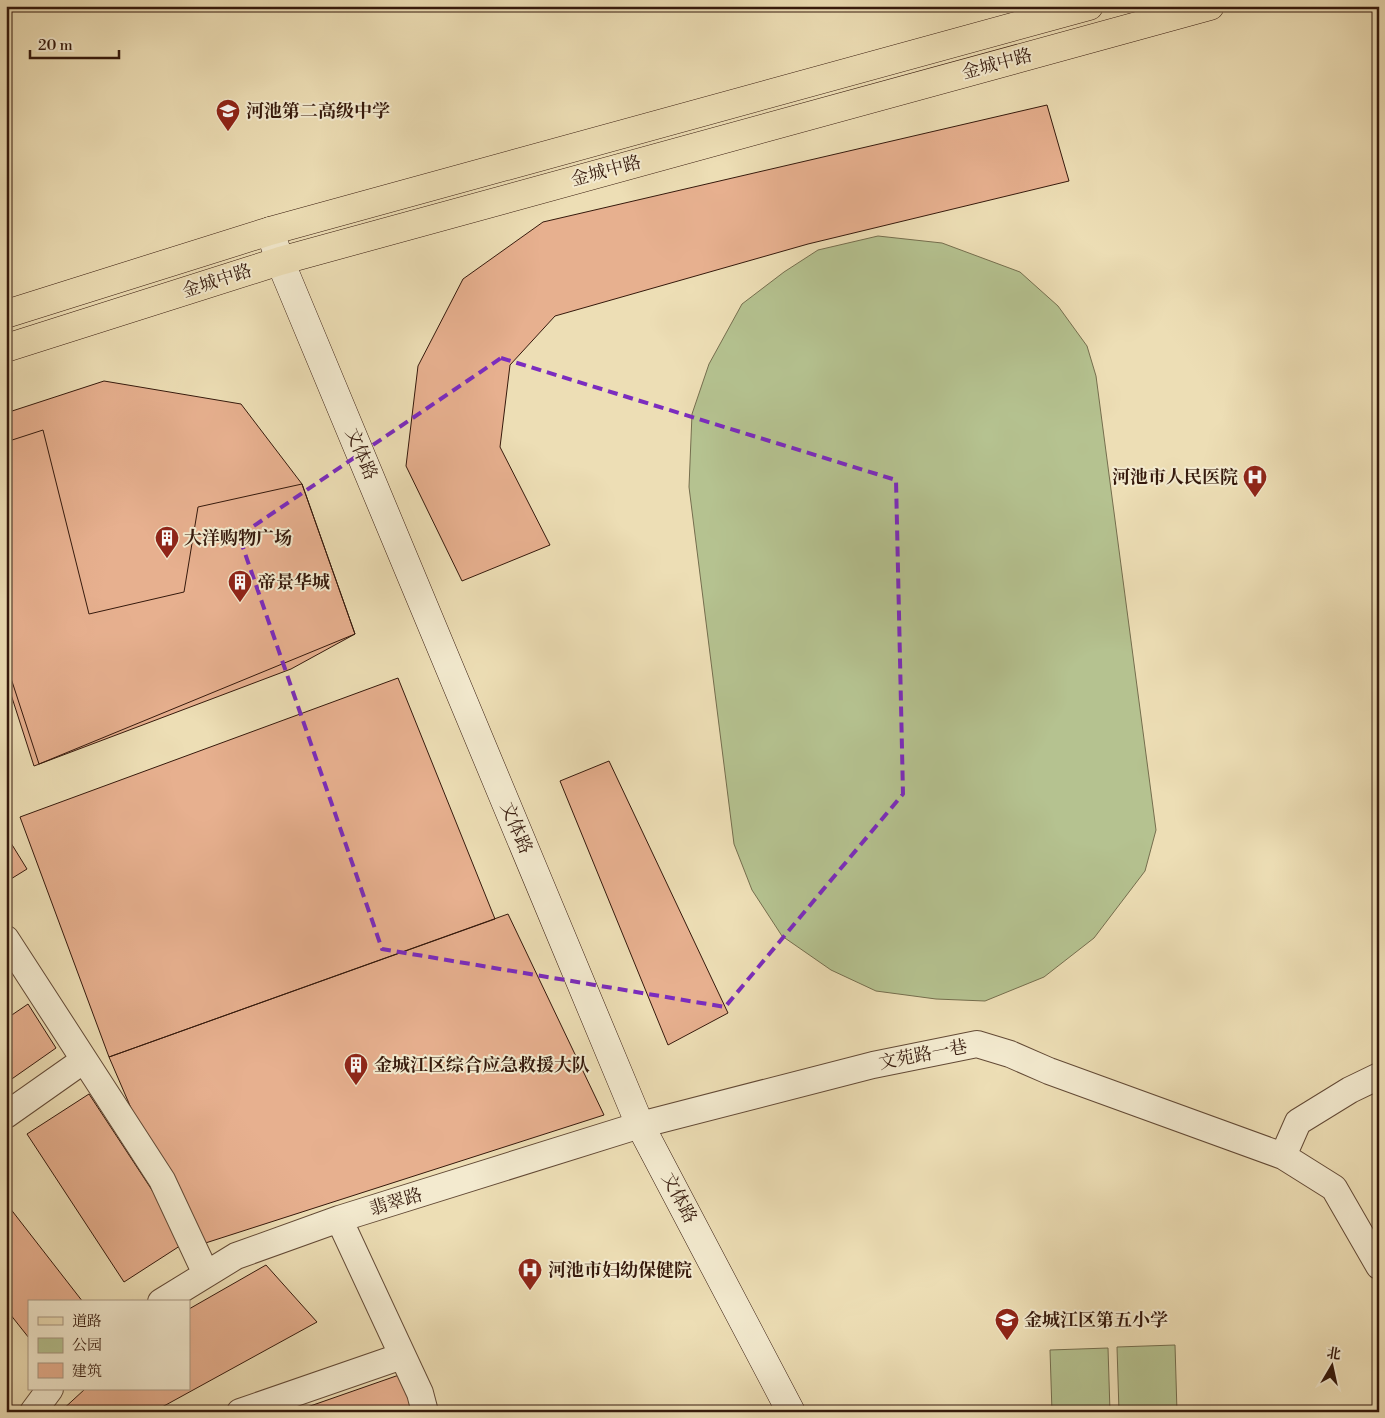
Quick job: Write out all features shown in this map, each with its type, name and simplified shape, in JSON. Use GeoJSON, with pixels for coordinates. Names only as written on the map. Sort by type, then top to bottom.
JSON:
{"type":"FeatureCollection","features":[{"type":"Feature","properties":{"kind":"main road","name":"金城中路"},"geometry":{"type":"LineString","coordinates":[[6,314],[270,231],[1089,6]]}},
{"type":"Feature","properties":{"kind":"main road","name":"金城中路"},"geometry":{"type":"LineString","coordinates":[[6,348],[280,261],[1210,6]]}},
{"type":"Feature","properties":{"kind":"main road","name":"文体路"},"geometry":{"type":"LineString","coordinates":[[270,231],[280,261],[640,1125],[791,1412]]}},
{"type":"Feature","properties":{"kind":"street"},"geometry":{"type":"LineString","coordinates":[[6,939],[162,1180],[206,1274]]}},
{"type":"Feature","properties":{"kind":"street","name":"文苑路一巷"},"geometry":{"type":"LineString","coordinates":[[640,1125],[874,1065],[977,1044],[1010,1054],[1049,1071],[1284,1156],[1334,1188],[1379,1266]]}},
{"type":"Feature","properties":{"kind":"street"},"geometry":{"type":"LineString","coordinates":[[6,1115],[84,1060]]}},
{"type":"Feature","properties":{"kind":"street"},"geometry":{"type":"LineString","coordinates":[[1284,1156],[1298,1122],[1350,1090],[1379,1076]]}},
{"type":"Feature","properties":{"kind":"street","name":"翡翠路"},"geometry":{"type":"LineString","coordinates":[[164,1300],[236,1256],[338,1220],[640,1125]]}},
{"type":"Feature","properties":{"kind":"street"},"geometry":{"type":"LineString","coordinates":[[338,1220],[420,1393],[425,1412]]}},
{"type":"Feature","properties":{"kind":"street"},"geometry":{"type":"LineString","coordinates":[[240,1412],[402,1356]]}},
{"type":"Feature","properties":{"kind":"street"},"geometry":{"type":"LineString","coordinates":[[32,1412],[49,1390]]}},
{"type":"Feature","properties":{"kind":"highlighted area"},"geometry":{"type":"Polygon","coordinates":[[[501,358],[896,480],[903,794],[725,1007],[382,949],[239,536],[501,358]]]}},
{"type":"Feature","properties":{"kind":"green space"},"geometry":{"type":"Polygon","coordinates":[[[878,236],[942,243],[1020,272],[1058,306],[1087,346],[1096,376],[1156,830],[1145,871],[1094,938],[1044,977],[985,1001],[936,999],[876,991],[831,970],[782,936],[752,890],[734,844],[689,487],[692,414],[709,364],[742,304],[784,272],[818,250],[878,236]]]}},
{"type":"Feature","properties":{"kind":"green space"},"geometry":{"type":"Polygon","coordinates":[[[1175,1345],[1177,1412],[1119,1412],[1117,1347],[1175,1345]]]}},
{"type":"Feature","properties":{"kind":"green space"},"geometry":{"type":"Polygon","coordinates":[[[1108,1348],[1110,1412],[1052,1412],[1050,1350],[1108,1348]]]}},
{"type":"Feature","properties":{"kind":"building"},"geometry":{"type":"Polygon","coordinates":[[[1047,105],[1069,181],[808,244],[555,316],[510,365],[500,447],[550,545],[462,581],[406,466],[418,366],[463,279],[543,222],[1047,105]]]}},
{"type":"Feature","properties":{"kind":"building","name":"大洋购物广场"},"geometry":{"type":"Polygon","coordinates":[[[104,381],[241,404],[302,484],[355,634],[291,669],[34,766],[6,679],[6,413],[104,381]]]}},
{"type":"Feature","properties":{"kind":"building","name":"帝景华城"},"geometry":{"type":"Polygon","coordinates":[[[43,430],[89,614],[184,592],[198,507],[302,484],[355,634],[39,764],[6,663],[6,442],[43,430]]]}},
{"type":"Feature","properties":{"kind":"building"},"geometry":{"type":"Polygon","coordinates":[[[398,678],[495,919],[109,1057],[20,817],[398,678]]]}},
{"type":"Feature","properties":{"kind":"building"},"geometry":{"type":"Polygon","coordinates":[[[609,761],[728,1013],[668,1045],[560,781],[609,761]]]}},
{"type":"Feature","properties":{"kind":"building"},"geometry":{"type":"Polygon","coordinates":[[[6,835],[27,869],[6,882],[6,835]]]}},
{"type":"Feature","properties":{"kind":"building","name":"金城江区综合应急救援大队"},"geometry":{"type":"Polygon","coordinates":[[[508,914],[604,1115],[193,1247],[109,1057],[508,914]]]}},
{"type":"Feature","properties":{"kind":"building"},"geometry":{"type":"Polygon","coordinates":[[[28,1004],[56,1048],[6,1083],[6,1019],[28,1004]]]}},
{"type":"Feature","properties":{"kind":"building"},"geometry":{"type":"Polygon","coordinates":[[[89,1094],[186,1242],[124,1282],[27,1134],[89,1094]]]}},
{"type":"Feature","properties":{"kind":"building"},"geometry":{"type":"Polygon","coordinates":[[[6,1203],[81,1300],[28,1300],[28,1337],[6,1309],[6,1203]]]}},
{"type":"Feature","properties":{"kind":"building"},"geometry":{"type":"Polygon","coordinates":[[[266,1265],[317,1322],[153,1412],[60,1412],[84,1390],[190,1390],[190,1308],[266,1265]]]}},
{"type":"Feature","properties":{"kind":"building"},"geometry":{"type":"Polygon","coordinates":[[[399,1375],[416,1412],[293,1412],[399,1375]]]}},
{"type":"Feature","properties":{"kind":"place","name":"河池第二高级中学"},"geometry":{"type":"Point","coordinates":[228,132]}},
{"type":"Feature","properties":{"kind":"place","name":"河池市人民医院"},"geometry":{"type":"Point","coordinates":[1255,498]}},
{"type":"Feature","properties":{"kind":"place","name":"大洋购物广场"},"geometry":{"type":"Point","coordinates":[167,559]}},
{"type":"Feature","properties":{"kind":"place","name":"帝景华城"},"geometry":{"type":"Point","coordinates":[240,603]}},
{"type":"Feature","properties":{"kind":"place","name":"金城江区综合应急救援大队"},"geometry":{"type":"Point","coordinates":[356,1086]}},
{"type":"Feature","properties":{"kind":"place","name":"河池市妇幼保健院"},"geometry":{"type":"Point","coordinates":[530,1291]}},
{"type":"Feature","properties":{"kind":"place","name":"金城江区第五小学"},"geometry":{"type":"Point","coordinates":[1007,1341]}}]}
